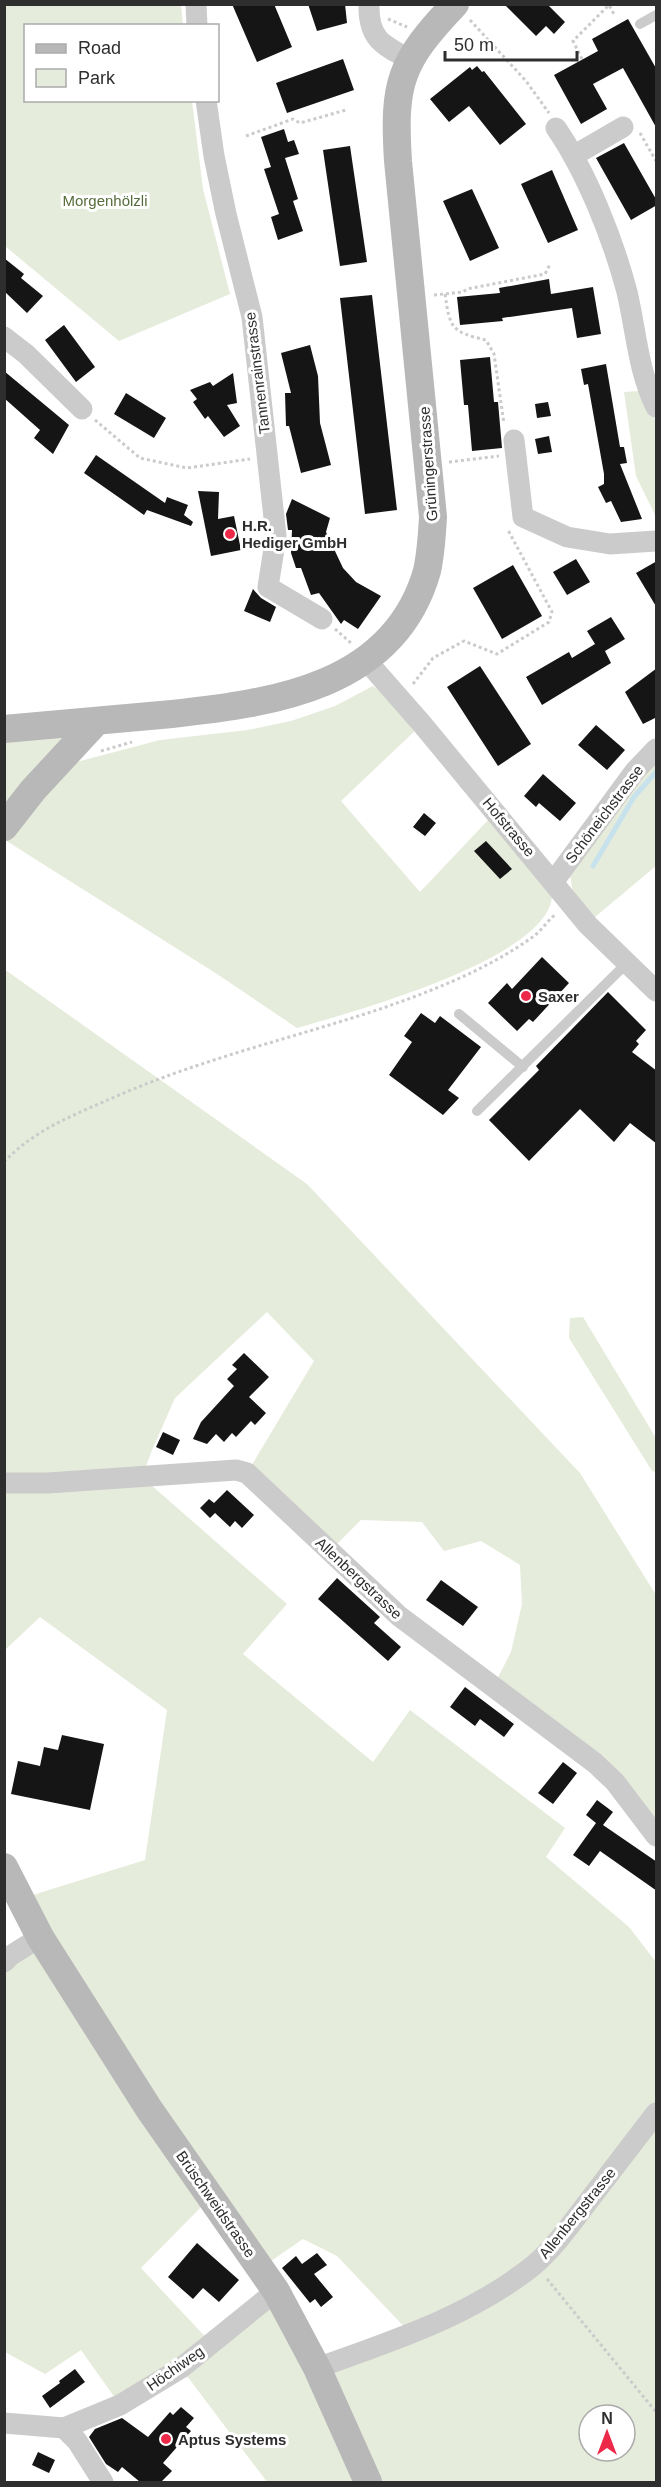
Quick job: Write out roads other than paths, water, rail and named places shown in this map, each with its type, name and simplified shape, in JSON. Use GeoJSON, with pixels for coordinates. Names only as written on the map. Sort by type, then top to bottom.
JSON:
{"type":"FeatureCollection","features":[{"type":"Feature","properties":{"kind":"main road","name":"Grüningerstrasse"},"geometry":{"type":"LineString","coordinates":[[4,729],[96,722],[234,707],[268,701],[317,686],[365,659],[381,646],[410,612],[427,570],[434,517],[395,121],[400,84],[409,59],[424,38],[459,9]]}},
{"type":"Feature","properties":{"kind":"main road"},"geometry":{"type":"LineString","coordinates":[[4,827],[33,790],[96,722]]}},
{"type":"Feature","properties":{"kind":"main road","name":"Brüschweidstrasse"},"geometry":{"type":"LineString","coordinates":[[4,1867],[40,1937],[149,2109],[276,2291],[317,2368],[368,2482]]}},
{"type":"Feature","properties":{"kind":"street"},"geometry":{"type":"LineString","coordinates":[[196,4],[197,24]]}},
{"type":"Feature","properties":{"kind":"street"},"geometry":{"type":"LineString","coordinates":[[374,9],[369,18],[375,36],[388,48],[409,59]]}},
{"type":"Feature","properties":{"kind":"street","name":"Tannenrainstrasse"},"geometry":{"type":"LineString","coordinates":[[206,102],[224,203],[252,317],[276,536],[268,587],[322,619]]}},
{"type":"Feature","properties":{"kind":"street"},"geometry":{"type":"LineString","coordinates":[[573,156],[623,127]]}},
{"type":"Feature","properties":{"kind":"street"},"geometry":{"type":"LineString","coordinates":[[555,128],[573,156],[611,240],[626,290],[646,384],[657,407]]}},
{"type":"Feature","properties":{"kind":"street"},"geometry":{"type":"LineString","coordinates":[[4,337],[26,354],[82,409]]}},
{"type":"Feature","properties":{"kind":"street"},"geometry":{"type":"LineString","coordinates":[[515,447],[523,518],[567,537],[610,544],[657,542]]}},
{"type":"Feature","properties":{"kind":"street","name":"Hofstrasse"},"geometry":{"type":"LineString","coordinates":[[365,659],[554,881],[569,903],[626,964],[657,991]]}},
{"type":"Feature","properties":{"kind":"street","name":"Schöneichstrasse"},"geometry":{"type":"LineString","coordinates":[[554,881],[635,771],[657,749]]}},
{"type":"Feature","properties":{"kind":"street","name":"Allenbergstrasse"},"geometry":{"type":"LineString","coordinates":[[4,1483],[60,1483],[236,1470],[247,1473],[399,1616],[595,1763],[615,1782],[657,1836]]}},
{"type":"Feature","properties":{"kind":"street"},"geometry":{"type":"LineString","coordinates":[[4,1962],[40,1937]]}},
{"type":"Feature","properties":{"kind":"street","name":"Allenbergstrasse"},"geometry":{"type":"LineString","coordinates":[[317,2368],[391,2342],[449,2317],[491,2295],[535,2264],[570,2226],[657,2113]]}},
{"type":"Feature","properties":{"kind":"street","name":"Höchiweg"},"geometry":{"type":"LineString","coordinates":[[64,2428],[120,2405],[181,2368],[276,2291]]}},
{"type":"Feature","properties":{"kind":"street"},"geometry":{"type":"LineString","coordinates":[[4,2422],[64,2428],[77,2441],[103,2482]]}},
{"type":"Feature","properties":{"kind":"lane"},"geometry":{"type":"LineString","coordinates":[[640,24],[657,15]]}},
{"type":"Feature","properties":{"kind":"lane"},"geometry":{"type":"LineString","coordinates":[[477,1111],[626,964]]}},
{"type":"Feature","properties":{"kind":"lane"},"geometry":{"type":"LineString","coordinates":[[459,1014],[523,1067]]}},
{"type":"Feature","properties":{"kind":"waterway"},"geometry":{"type":"LineString","coordinates":[[593,866],[634,797],[656,772]]}},
{"type":"Feature","properties":{"kind":"place","name":"H.R. Hediger GmbH"},"geometry":{"type":"Point","coordinates":[230,534]}},
{"type":"Feature","properties":{"kind":"place","name":"Saxer"},"geometry":{"type":"Point","coordinates":[526,996]}},
{"type":"Feature","properties":{"kind":"place","name":"Aptus Systems"},"geometry":{"type":"Point","coordinates":[166,2439]}},
{"type":"Feature","properties":{"kind":"park label","name":"Morgenhölzli"},"geometry":{"type":"Point","coordinates":[105,200]}}]}
